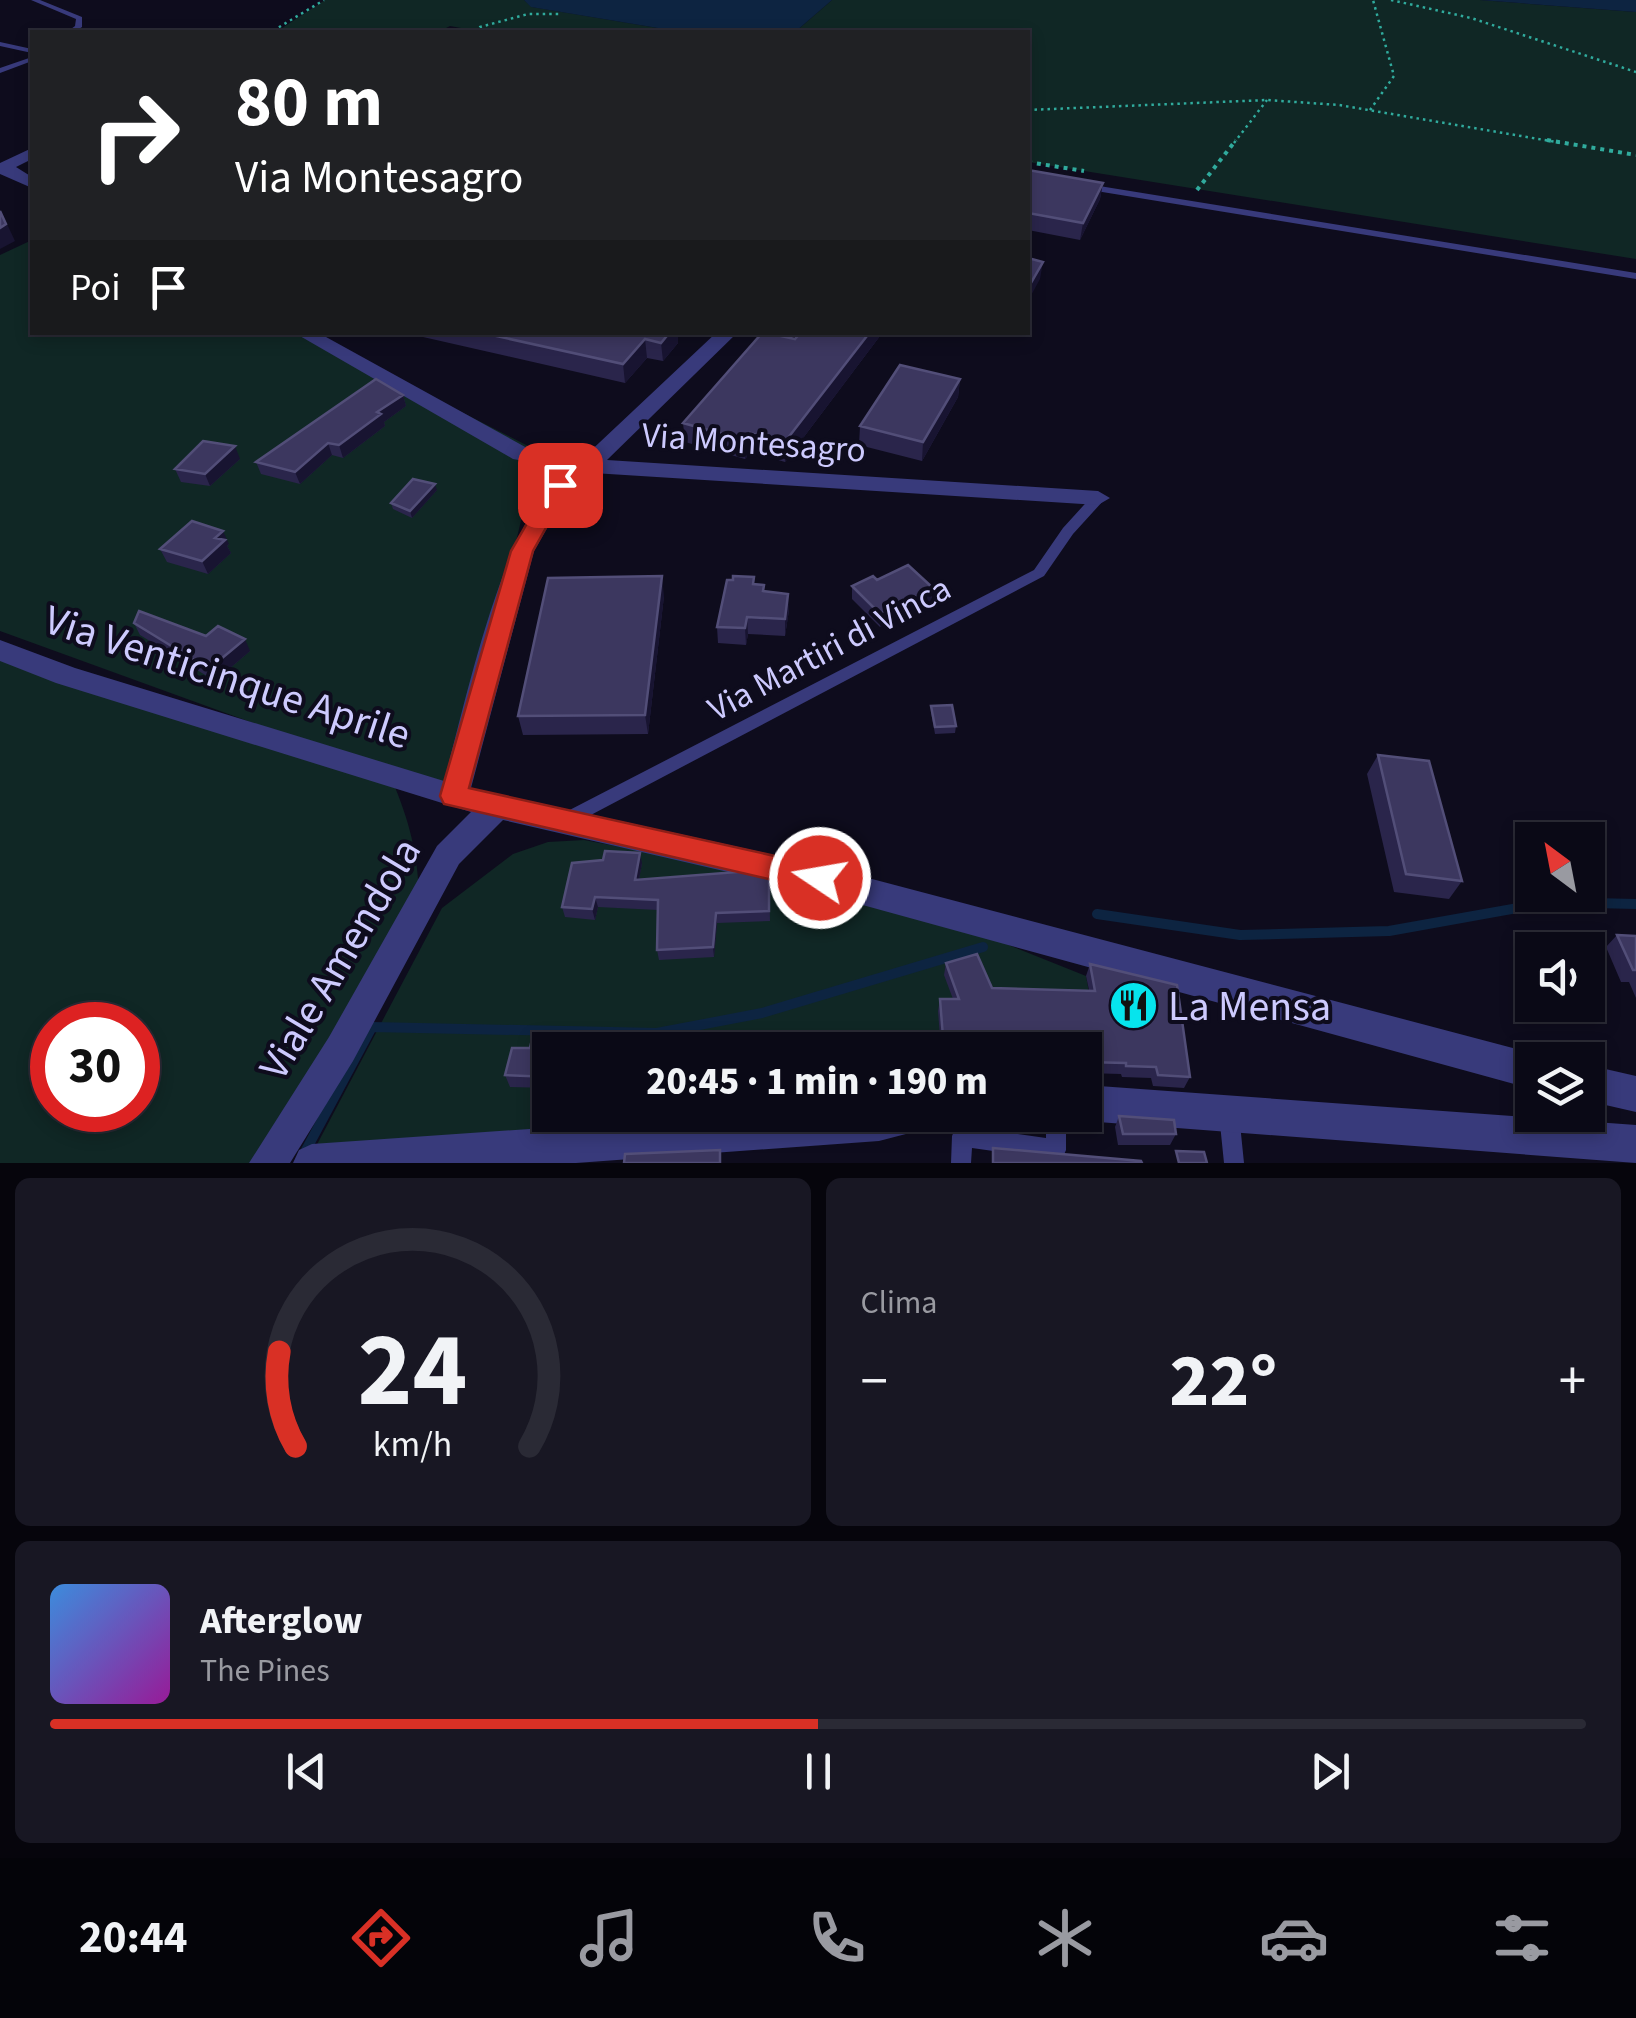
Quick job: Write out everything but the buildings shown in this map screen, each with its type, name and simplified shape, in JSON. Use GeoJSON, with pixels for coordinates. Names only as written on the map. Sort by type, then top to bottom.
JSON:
{"type":"FeatureCollection","features":[{"type":"Feature","properties":{"kind":"street"},"geometry":{"type":"LineString","coordinates":[[2,168],[30,155]]}},
{"type":"Feature","properties":{"kind":"street"},"geometry":{"type":"LineString","coordinates":[[2,168],[30,182]]}},
{"type":"Feature","properties":{"kind":"street","name":"Via Montesagro"},"geometry":{"type":"LineString","coordinates":[[307,335],[520,454],[588,466],[1098,498]]}},
{"type":"Feature","properties":{"kind":"street"},"geometry":{"type":"LineString","coordinates":[[454,796],[522,551],[560,485],[588,466],[726,335]]}},
{"type":"Feature","properties":{"kind":"street","name":"Via Venticinque Aprile"},"geometry":{"type":"LineString","coordinates":[[0,650],[66,676],[454,796],[820,878],[1515,1065]]}},
{"type":"Feature","properties":{"kind":"street","name":"Viale Amendola"},"geometry":{"type":"LineString","coordinates":[[268,1163],[341,1049],[448,855],[497,806]]}},
{"type":"Feature","properties":{"kind":"street"},"geometry":{"type":"LineString","coordinates":[[1605,1087],[1636,1094]]}},
{"type":"Feature","properties":{"kind":"street"},"geometry":{"type":"LineString","coordinates":[[1102,1104],[1636,1144]]}},
{"type":"Feature","properties":{"kind":"street"},"geometry":{"type":"LineString","coordinates":[[312,1163],[752,1132]]}},
{"type":"Feature","properties":{"kind":"lane"},"geometry":{"type":"LineString","coordinates":[[34,0],[80,18],[73,30]]}},
{"type":"Feature","properties":{"kind":"lane"},"geometry":{"type":"LineString","coordinates":[[0,44],[30,51]]}},
{"type":"Feature","properties":{"kind":"lane"},"geometry":{"type":"LineString","coordinates":[[0,72],[30,60]]}},
{"type":"Feature","properties":{"kind":"lane"},"geometry":{"type":"LineString","coordinates":[[1067,184],[1636,276]]}},
{"type":"Feature","properties":{"kind":"lane","name":"Via Martiri di Vinca"},"geometry":{"type":"LineString","coordinates":[[563,822],[1038,573],[1098,498]]}},
{"type":"Feature","properties":{"kind":"lane"},"geometry":{"type":"LineString","coordinates":[[1228,1112],[1234,1163]]}},
{"type":"Feature","properties":{"kind":"lane"},"geometry":{"type":"LineString","coordinates":[[961,1163],[962,1136],[1056,1150],[1056,1132]]}},
{"type":"Feature","properties":{"kind":"path"},"geometry":{"type":"LineString","coordinates":[[276,30],[324,0]]}},
{"type":"Feature","properties":{"kind":"path"},"geometry":{"type":"LineString","coordinates":[[1370,110],[1394,76],[1383,34],[1372,13],[1372,0]]}},
{"type":"Feature","properties":{"kind":"path"},"geometry":{"type":"LineString","coordinates":[[1390,0],[1471,18],[1636,72]]}},
{"type":"Feature","properties":{"kind":"path"},"geometry":{"type":"LineString","coordinates":[[477,30],[528,14],[560,14]]}},
{"type":"Feature","properties":{"kind":"path"},"geometry":{"type":"LineString","coordinates":[[1197,190],[1267,100]]}},
{"type":"Feature","properties":{"kind":"path"},"geometry":{"type":"LineString","coordinates":[[1030,110],[1267,100],[1370,110],[1636,155]]}},
{"type":"Feature","properties":{"kind":"green space"},"geometry":{"type":"Polygon","coordinates":[[[325,0],[524,0],[532,7],[670,30],[458,30],[461,28],[450,26],[442,30],[279,30],[325,0]]]}},
{"type":"Feature","properties":{"kind":"green space"},"geometry":{"type":"Polygon","coordinates":[[[832,0],[1480,0],[1636,12],[1636,259],[1030,162],[1030,30],[797,30],[832,0]]]}},
{"type":"Feature","properties":{"kind":"green space"},"geometry":{"type":"Polygon","coordinates":[[[30,241],[30,335],[310,335],[538,451],[454,796],[0,631],[0,255],[30,241]]]}},
{"type":"Feature","properties":{"kind":"green space"},"geometry":{"type":"Polygon","coordinates":[[[0,654],[392,780],[411,838],[419,898],[263,1163],[0,1163],[0,654]]]}},
{"type":"Feature","properties":{"kind":"green space"},"geometry":{"type":"Polygon","coordinates":[[[584,840],[736,869],[964,927],[1086,976],[1091,1002],[1052,1032],[532,1032],[532,1132],[605,1132],[313,1152],[442,908],[513,854],[548,842],[584,840]]]}},
{"type":"Feature","properties":{"kind":"water"},"geometry":{"type":"Polygon","coordinates":[[[524,0],[832,0],[797,30],[670,30],[531,7],[524,0]]]}},
{"type":"Feature","properties":{"kind":"water"},"geometry":{"type":"Polygon","coordinates":[[[1480,0],[1636,0],[1636,12],[1480,0]]]}},
{"type":"Feature","properties":{"kind":"waterway"},"geometry":{"type":"LineString","coordinates":[[1097,914],[1240,935],[1389,931],[1551,902],[1636,904]]}},
{"type":"Feature","properties":{"kind":"waterway"},"geometry":{"type":"LineString","coordinates":[[299,1163],[372,1027],[657,1033],[762,1013],[983,947]]}},
{"type":"Feature","properties":{"kind":"place","name":"La Mensa"},"geometry":{"type":"Point","coordinates":[1133,1005]}},
{"type":"Feature","properties":{"kind":"route"},"geometry":{"type":"LineString","coordinates":[[560,485],[522,551],[454,796],[820,878]]}}]}
